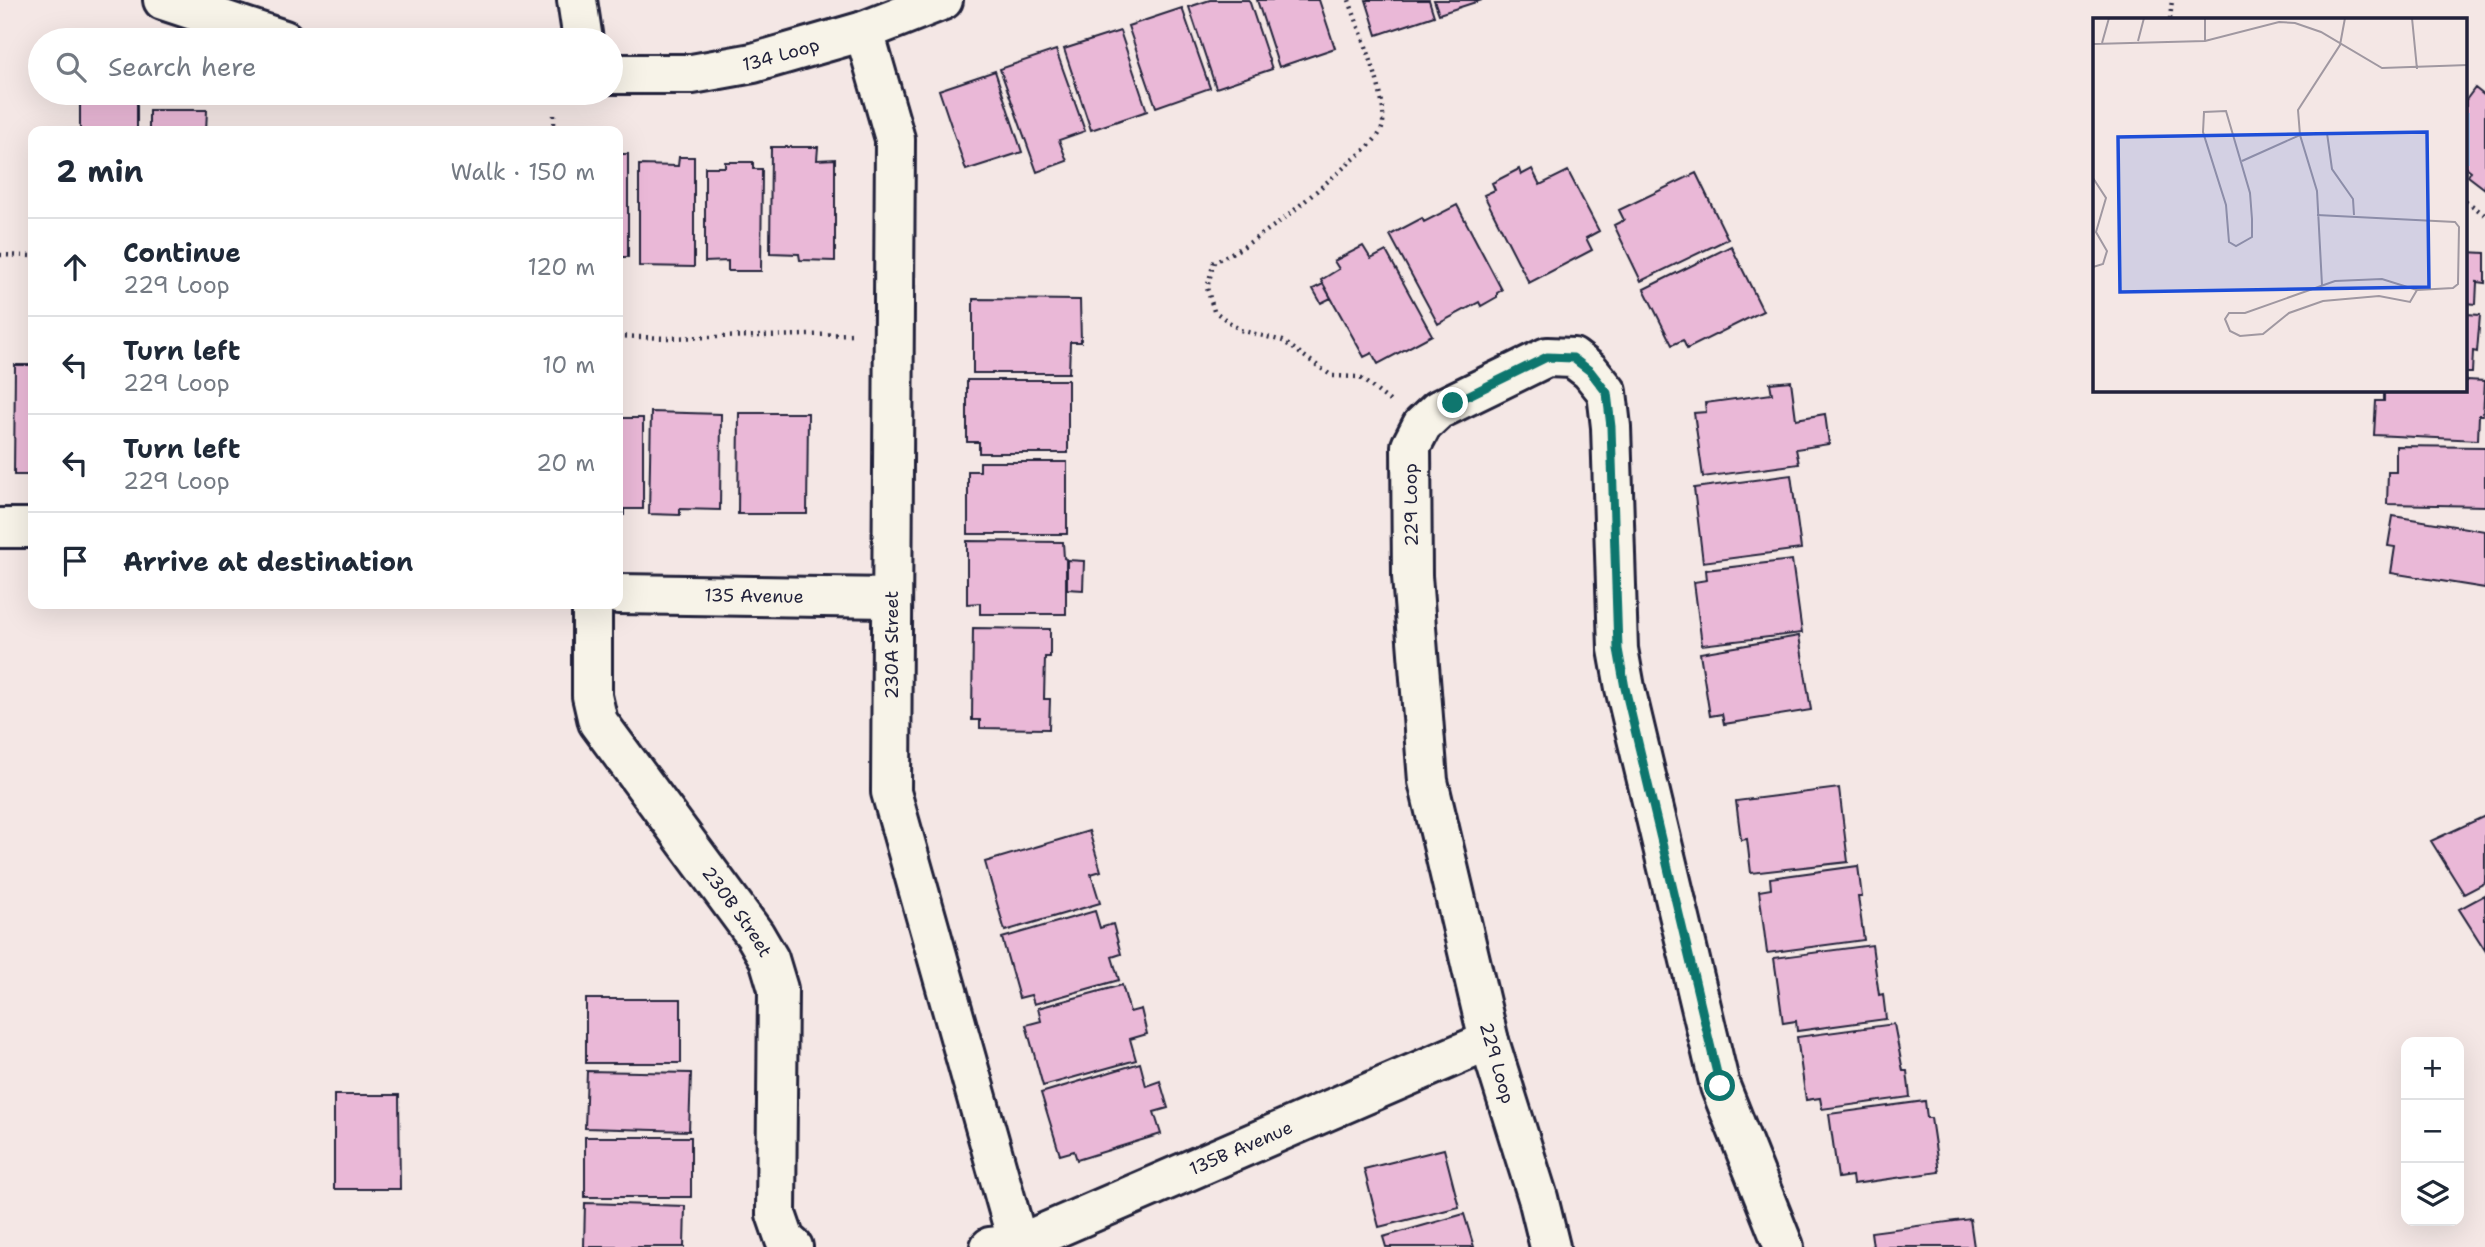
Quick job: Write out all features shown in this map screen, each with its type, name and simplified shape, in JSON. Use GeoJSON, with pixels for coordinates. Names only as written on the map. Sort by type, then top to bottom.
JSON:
{"type":"FeatureCollection","features":[{"type":"Feature","properties":{"kind":"street"},"geometry":{"type":"LineString","coordinates":[[163,0],[248,28]]}},
{"type":"Feature","properties":{"kind":"street"},"geometry":{"type":"LineString","coordinates":[[577,0],[581,28]]}},
{"type":"Feature","properties":{"kind":"street","name":"134 Loop"},"geometry":{"type":"LineString","coordinates":[[623,74],[692,74],[753,63],[864,30],[943,0]]}},
{"type":"Feature","properties":{"kind":"street","name":"230A Street"},"geometry":{"type":"LineString","coordinates":[[864,30],[895,139],[891,792],[1009,1246]]}},
{"type":"Feature","properties":{"kind":"street","name":"229 Loop"},"geometry":{"type":"LineString","coordinates":[[1550,1247],[1538,1198],[1489,1041],[1429,781],[1412,576],[1411,446],[1422,425],[1438,410],[1547,357],[1573,358],[1590,371],[1607,393],[1611,427],[1618,649],[1625,688],[1720,1086],[1784,1247]]}},
{"type":"Feature","properties":{"kind":"street"},"geometry":{"type":"LineString","coordinates":[[0,528],[28,528]]}},
{"type":"Feature","properties":{"kind":"street","name":"135 Avenue"},"geometry":{"type":"LineString","coordinates":[[623,594],[892,598]]}},
{"type":"Feature","properties":{"kind":"street","name":"230B Street"},"geometry":{"type":"LineString","coordinates":[[592,609],[592,696],[598,722],[755,935],[769,959],[778,989],[776,1214],[785,1240],[793,1247]]}},
{"type":"Feature","properties":{"kind":"street","name":"135B Avenue"},"geometry":{"type":"LineString","coordinates":[[1009,1246],[1489,1041]]}},
{"type":"Feature","properties":{"kind":"path"},"geometry":{"type":"LineString","coordinates":[[1349,0],[1382,98],[1384,116],[1381,132],[1369,146],[1284,219],[1243,247],[1214,262],[1207,288],[1214,311],[1240,330],[1283,341],[1332,376],[1359,377],[1400,409]]}},
{"type":"Feature","properties":{"kind":"path"},"geometry":{"type":"LineString","coordinates":[[2171,18],[2172,0]]}},
{"type":"Feature","properties":{"kind":"path"},"geometry":{"type":"LineString","coordinates":[[554,114],[554,126]]}},
{"type":"Feature","properties":{"kind":"path"},"geometry":{"type":"LineString","coordinates":[[2468,202],[2485,215]]}},
{"type":"Feature","properties":{"kind":"path"},"geometry":{"type":"LineString","coordinates":[[0,255],[28,256]]}},
{"type":"Feature","properties":{"kind":"path"},"geometry":{"type":"LineString","coordinates":[[623,336],[665,338],[894,334]]}},
{"type":"Feature","properties":{"kind":"building"},"geometry":{"type":"Polygon","coordinates":[[[1210,0],[1249,0],[1272,69],[1216,88],[1189,7],[1210,0]]]}},
{"type":"Feature","properties":{"kind":"building"},"geometry":{"type":"Polygon","coordinates":[[[1257,0],[1319,0],[1335,48],[1279,67],[1257,0]]]}},
{"type":"Feature","properties":{"kind":"building"},"geometry":{"type":"Polygon","coordinates":[[[1366,0],[1429,0],[1434,16],[1377,35],[1366,0]]]}},
{"type":"Feature","properties":{"kind":"building"},"geometry":{"type":"Polygon","coordinates":[[[1434,0],[1482,0],[1439,14],[1434,0]]]}},
{"type":"Feature","properties":{"kind":"building"},"geometry":{"type":"Polygon","coordinates":[[[1182,8],[1210,88],[1156,107],[1128,26],[1182,8]]]}},
{"type":"Feature","properties":{"kind":"building"},"geometry":{"type":"Polygon","coordinates":[[[1120,31],[1147,111],[1091,130],[1064,49],[1120,31]]]}},
{"type":"Feature","properties":{"kind":"building"},"geometry":{"type":"Polygon","coordinates":[[[1056,50],[1085,131],[1059,140],[1067,161],[1037,172],[1000,69],[1056,50]]]}},
{"type":"Feature","properties":{"kind":"building"},"geometry":{"type":"Polygon","coordinates":[[[995,71],[1022,152],[966,170],[939,90],[995,71]]]}},
{"type":"Feature","properties":{"kind":"building"},"geometry":{"type":"Polygon","coordinates":[[[2475,88],[2485,96],[2485,189],[2468,176],[2471,171],[2468,169],[2468,97],[2475,88]]]}},
{"type":"Feature","properties":{"kind":"building"},"geometry":{"type":"Polygon","coordinates":[[[80,105],[137,105],[137,126],[80,126],[80,105]]]}},
{"type":"Feature","properties":{"kind":"building"},"geometry":{"type":"Polygon","coordinates":[[[149,110],[207,110],[206,126],[149,126],[149,110]]]}},
{"type":"Feature","properties":{"kind":"building"},"geometry":{"type":"Polygon","coordinates":[[[771,147],[818,147],[817,160],[835,159],[835,261],[800,260],[799,254],[770,253],[771,147]]]}},
{"type":"Feature","properties":{"kind":"building"},"geometry":{"type":"Polygon","coordinates":[[[623,154],[628,154],[628,257],[623,257],[623,154]]]}},
{"type":"Feature","properties":{"kind":"building"},"geometry":{"type":"Polygon","coordinates":[[[679,157],[694,157],[694,267],[639,266],[639,165],[678,166],[679,157]]]}},
{"type":"Feature","properties":{"kind":"building"},"geometry":{"type":"Polygon","coordinates":[[[725,162],[753,162],[753,169],[762,169],[761,271],[728,271],[728,261],[705,262],[705,167],[725,167],[725,162]]]}},
{"type":"Feature","properties":{"kind":"building"},"geometry":{"type":"Polygon","coordinates":[[[1519,169],[1521,175],[1532,169],[1540,185],[1568,171],[1599,231],[1586,238],[1592,250],[1529,283],[1484,195],[1495,190],[1492,183],[1519,169]]]}},
{"type":"Feature","properties":{"kind":"building"},"geometry":{"type":"Polygon","coordinates":[[[1696,173],[1728,239],[1641,281],[1614,225],[1624,220],[1619,210],[1696,173]]]}},
{"type":"Feature","properties":{"kind":"building"},"geometry":{"type":"Polygon","coordinates":[[[1457,205],[1502,290],[1497,293],[1497,297],[1481,306],[1479,302],[1438,324],[1390,235],[1422,218],[1424,222],[1457,205]]]}},
{"type":"Feature","properties":{"kind":"building"},"geometry":{"type":"Polygon","coordinates":[[[1363,246],[1371,259],[1386,251],[1432,335],[1378,364],[1372,353],[1364,357],[1321,280],[1339,269],[1334,261],[1363,246]]]}},
{"type":"Feature","properties":{"kind":"building"},"geometry":{"type":"Polygon","coordinates":[[[1731,246],[1763,311],[1687,349],[1683,340],[1672,345],[1644,289],[1731,246]]]}},
{"type":"Feature","properties":{"kind":"building"},"geometry":{"type":"Polygon","coordinates":[[[2468,252],[2485,253],[2485,283],[2477,282],[2476,304],[2468,303],[2468,252]]]}},
{"type":"Feature","properties":{"kind":"building"},"geometry":{"type":"Polygon","coordinates":[[[1323,284],[1331,298],[1321,303],[1313,289],[1323,284]]]}},
{"type":"Feature","properties":{"kind":"building"},"geometry":{"type":"Polygon","coordinates":[[[973,299],[1080,300],[1081,342],[1070,342],[1069,373],[973,373],[973,299]]]}},
{"type":"Feature","properties":{"kind":"building"},"geometry":{"type":"Polygon","coordinates":[[[2468,314],[2480,315],[2472,373],[2468,373],[2468,314]]]}},
{"type":"Feature","properties":{"kind":"building"},"geometry":{"type":"Polygon","coordinates":[[[15,365],[28,365],[28,475],[14,475],[15,365]]]}},
{"type":"Feature","properties":{"kind":"building"},"geometry":{"type":"Polygon","coordinates":[[[967,380],[1068,380],[1068,453],[979,453],[979,442],[967,442],[967,380]]]}},
{"type":"Feature","properties":{"kind":"building"},"geometry":{"type":"Polygon","coordinates":[[[2468,380],[2485,381],[2478,440],[2374,435],[2376,401],[2384,401],[2384,392],[2468,392],[2468,380]]]}},
{"type":"Feature","properties":{"kind":"building"},"geometry":{"type":"Polygon","coordinates":[[[1791,381],[1796,419],[1825,414],[1829,444],[1796,449],[1799,464],[1703,477],[1694,413],[1706,412],[1705,403],[1772,394],[1770,383],[1791,381]]]}},
{"type":"Feature","properties":{"kind":"building"},"geometry":{"type":"Polygon","coordinates":[[[651,412],[721,414],[720,510],[680,509],[680,515],[649,514],[651,412]]]}},
{"type":"Feature","properties":{"kind":"building"},"geometry":{"type":"Polygon","coordinates":[[[739,413],[808,413],[807,514],[738,514],[739,413]]]}},
{"type":"Feature","properties":{"kind":"building"},"geometry":{"type":"Polygon","coordinates":[[[623,418],[643,418],[643,509],[624,509],[624,515],[623,418]]]}},
{"type":"Feature","properties":{"kind":"building"},"geometry":{"type":"Polygon","coordinates":[[[2396,446],[2485,447],[2485,506],[2387,504],[2388,472],[2396,472],[2396,446]]]}},
{"type":"Feature","properties":{"kind":"building"},"geometry":{"type":"Polygon","coordinates":[[[980,462],[1067,462],[1067,534],[968,534],[968,471],[980,471],[980,462]]]}},
{"type":"Feature","properties":{"kind":"building"},"geometry":{"type":"Polygon","coordinates":[[[1791,475],[1801,549],[1703,562],[1694,488],[1791,475]]]}},
{"type":"Feature","properties":{"kind":"building"},"geometry":{"type":"Polygon","coordinates":[[[2393,516],[2485,531],[2485,588],[2391,573],[2395,547],[2388,546],[2393,516]]]}},
{"type":"Feature","properties":{"kind":"building"},"geometry":{"type":"Polygon","coordinates":[[[967,541],[1063,542],[1066,559],[1066,614],[980,614],[980,603],[967,604],[967,541]]]}},
{"type":"Feature","properties":{"kind":"building"},"geometry":{"type":"Polygon","coordinates":[[[1067,560],[1084,561],[1083,590],[1067,589],[1067,560]]]}},
{"type":"Feature","properties":{"kind":"building"},"geometry":{"type":"Polygon","coordinates":[[[1792,560],[1802,633],[1702,645],[1694,582],[1707,580],[1706,570],[1792,560]]]}},
{"type":"Feature","properties":{"kind":"building"},"geometry":{"type":"Polygon","coordinates":[[[973,628],[1050,629],[1050,657],[1045,657],[1044,699],[1050,699],[1049,729],[980,728],[980,720],[972,720],[973,628]]]}},
{"type":"Feature","properties":{"kind":"building"},"geometry":{"type":"Polygon","coordinates":[[[1799,636],[1811,710],[1724,724],[1722,714],[1710,716],[1700,653],[1799,636]]]}},
{"type":"Feature","properties":{"kind":"building"},"geometry":{"type":"Polygon","coordinates":[[[1839,788],[1848,862],[1751,873],[1747,839],[1741,840],[1736,801],[1839,788]]]}},
{"type":"Feature","properties":{"kind":"building"},"geometry":{"type":"Polygon","coordinates":[[[2485,816],[2485,883],[2464,894],[2431,841],[2485,816]]]}},
{"type":"Feature","properties":{"kind":"building"},"geometry":{"type":"Polygon","coordinates":[[[1089,831],[1101,871],[1091,874],[1100,903],[1005,931],[985,862],[1089,831]]]}},
{"type":"Feature","properties":{"kind":"building"},"geometry":{"type":"Polygon","coordinates":[[[1858,866],[1862,897],[1858,897],[1864,940],[1767,953],[1759,891],[1771,889],[1770,878],[1858,866]]]}},
{"type":"Feature","properties":{"kind":"building"},"geometry":{"type":"Polygon","coordinates":[[[2485,895],[2485,950],[2459,909],[2485,895]]]}},
{"type":"Feature","properties":{"kind":"building"},"geometry":{"type":"Polygon","coordinates":[[[1095,911],[1100,928],[1113,924],[1121,954],[1112,957],[1119,980],[1034,1004],[1031,995],[1019,998],[1002,938],[1095,911]]]}},
{"type":"Feature","properties":{"kind":"building"},"geometry":{"type":"Polygon","coordinates":[[[1872,945],[1879,995],[1883,994],[1886,1019],[1797,1031],[1796,1021],[1783,1023],[1774,958],[1872,945]]]}},
{"type":"Feature","properties":{"kind":"building"},"geometry":{"type":"Polygon","coordinates":[[[1122,985],[1130,1012],[1141,1009],[1147,1034],[1130,1039],[1136,1060],[1043,1086],[1026,1025],[1041,1021],[1038,1008],[1122,985]]]}},
{"type":"Feature","properties":{"kind":"building"},"geometry":{"type":"Polygon","coordinates":[[[586,999],[681,999],[681,1063],[586,1063],[586,999]]]}},
{"type":"Feature","properties":{"kind":"building"},"geometry":{"type":"Polygon","coordinates":[[[1894,1024],[1903,1071],[1907,1071],[1910,1097],[1822,1109],[1820,1098],[1806,1100],[1797,1037],[1894,1024]]]}},
{"type":"Feature","properties":{"kind":"building"},"geometry":{"type":"Polygon","coordinates":[[[1140,1063],[1146,1086],[1160,1081],[1168,1108],[1154,1112],[1161,1134],[1077,1160],[1074,1151],[1060,1155],[1041,1093],[1140,1063]]]}},
{"type":"Feature","properties":{"kind":"building"},"geometry":{"type":"Polygon","coordinates":[[[587,1071],[691,1073],[689,1131],[585,1128],[587,1071]]]}},
{"type":"Feature","properties":{"kind":"building"},"geometry":{"type":"Polygon","coordinates":[[[334,1095],[399,1095],[400,1189],[334,1189],[334,1095]]]}},
{"type":"Feature","properties":{"kind":"building"},"geometry":{"type":"Polygon","coordinates":[[[1925,1101],[1927,1118],[1931,1118],[1939,1172],[1853,1184],[1852,1176],[1838,1178],[1829,1114],[1925,1101]]]}},
{"type":"Feature","properties":{"kind":"building"},"geometry":{"type":"Polygon","coordinates":[[[585,1137],[691,1137],[691,1197],[585,1197],[585,1137]]]}},
{"type":"Feature","properties":{"kind":"building"},"geometry":{"type":"Polygon","coordinates":[[[1444,1149],[1459,1207],[1379,1227],[1364,1169],[1444,1149]]]}},
{"type":"Feature","properties":{"kind":"building"},"geometry":{"type":"Polygon","coordinates":[[[585,1203],[685,1206],[684,1247],[584,1247],[585,1203]]]}},
{"type":"Feature","properties":{"kind":"building"},"geometry":{"type":"Polygon","coordinates":[[[1464,1214],[1474,1247],[1386,1247],[1383,1237],[1464,1214]]]}},
{"type":"Feature","properties":{"kind":"building"},"geometry":{"type":"Polygon","coordinates":[[[1970,1219],[1974,1247],[1873,1247],[1871,1232],[1970,1219]]]}},
{"type":"Feature","properties":{"kind":"route"},"geometry":{"type":"LineString","coordinates":[[1453,403],[1547,357],[1573,358],[1590,371],[1607,393],[1611,427],[1618,649],[1720,1086]]}}]}
